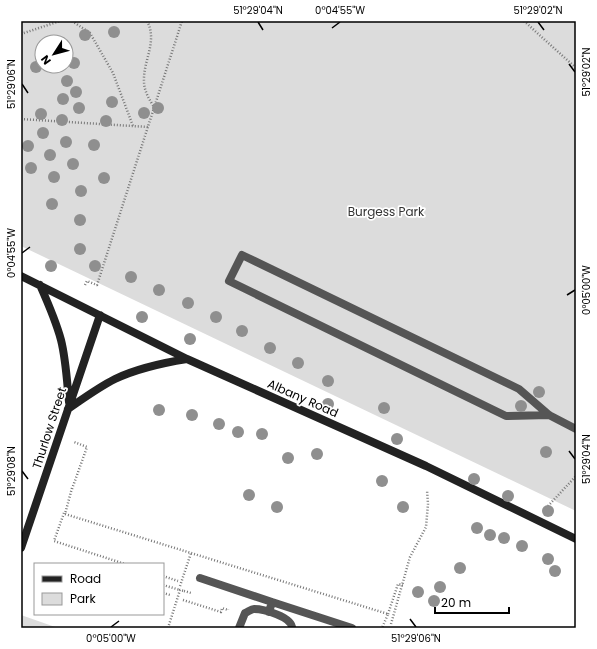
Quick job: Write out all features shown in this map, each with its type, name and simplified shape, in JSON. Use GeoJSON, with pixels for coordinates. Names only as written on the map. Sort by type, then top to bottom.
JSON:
{"type":"FeatureCollection","features":[{"type":"Feature","properties":{"kind":"main road","name":"Albany Road"},"geometry":{"type":"LineString","coordinates":[[21,276],[187,359],[426,466],[576,539]]}},
{"type":"Feature","properties":{"kind":"main road"},"geometry":{"type":"LineString","coordinates":[[40,285],[61,340],[69,407],[94,391],[128,374],[151,366],[187,359]]}},
{"type":"Feature","properties":{"kind":"main road","name":"Thurlow Street"},"geometry":{"type":"LineString","coordinates":[[21,548],[100,315]]}},
{"type":"Feature","properties":{"kind":"lane"},"geometry":{"type":"LineString","coordinates":[[549,415],[506,416],[229,281],[242,255],[519,390],[549,415],[576,429]]}},
{"type":"Feature","properties":{"kind":"lane"},"geometry":{"type":"LineString","coordinates":[[200,578],[352,628]]}},
{"type":"Feature","properties":{"kind":"lane"},"geometry":{"type":"LineString","coordinates":[[269,612],[272,602]]}},
{"type":"Feature","properties":{"kind":"lane"},"geometry":{"type":"LineString","coordinates":[[239,628],[245,613],[254,609],[269,612],[288,619],[292,624],[292,628]]}},
{"type":"Feature","properties":{"kind":"path"},"geometry":{"type":"LineString","coordinates":[[21,34],[60,21]]}},
{"type":"Feature","properties":{"kind":"path"},"geometry":{"type":"LineString","coordinates":[[72,21],[90,34],[113,73],[133,126]]}},
{"type":"Feature","properties":{"kind":"path"},"geometry":{"type":"LineString","coordinates":[[147,21],[152,32],[151,44],[144,74],[144,83],[146,92],[154,108]]}},
{"type":"Feature","properties":{"kind":"path"},"geometry":{"type":"LineString","coordinates":[[85,285],[87,281],[97,285],[98,283],[182,21]]}},
{"type":"Feature","properties":{"kind":"path"},"geometry":{"type":"LineString","coordinates":[[524,21],[576,68]]}},
{"type":"Feature","properties":{"kind":"path"},"geometry":{"type":"LineString","coordinates":[[21,119],[148,127]]}},
{"type":"Feature","properties":{"kind":"path"},"geometry":{"type":"LineString","coordinates":[[78,444],[87,446],[54,541],[122,563]]}},
{"type":"Feature","properties":{"kind":"path"},"geometry":{"type":"LineString","coordinates":[[548,506],[576,476]]}},
{"type":"Feature","properties":{"kind":"path"},"geometry":{"type":"LineString","coordinates":[[72,488],[65,514],[388,614]]}},
{"type":"Feature","properties":{"kind":"path"},"geometry":{"type":"LineString","coordinates":[[391,624],[410,557],[426,527],[428,504],[427,490]]}},
{"type":"Feature","properties":{"kind":"path"},"geometry":{"type":"LineString","coordinates":[[168,628],[191,553]]}},
{"type":"Feature","properties":{"kind":"path"},"geometry":{"type":"LineString","coordinates":[[164,576],[178,581]]}},
{"type":"Feature","properties":{"kind":"path"},"geometry":{"type":"LineString","coordinates":[[382,628],[398,584],[403,586]]}},
{"type":"Feature","properties":{"kind":"path"},"geometry":{"type":"LineString","coordinates":[[164,585],[181,589]]}},
{"type":"Feature","properties":{"kind":"path"},"geometry":{"type":"LineString","coordinates":[[183,600],[220,612],[222,608],[228,610],[234,590]]}},
{"type":"Feature","properties":{"kind":"path"},"geometry":{"type":"LineString","coordinates":[[164,593],[170,595]]}},
{"type":"Feature","properties":{"kind":"green space","name":"Burgess Park"},"geometry":{"type":"Polygon","coordinates":[[[21,21],[576,21],[576,511],[21,246],[21,21]]]}},
{"type":"Feature","properties":{"kind":"green space"},"geometry":{"type":"Polygon","coordinates":[[[21,615],[58,628],[21,628],[21,615]]]}}]}
